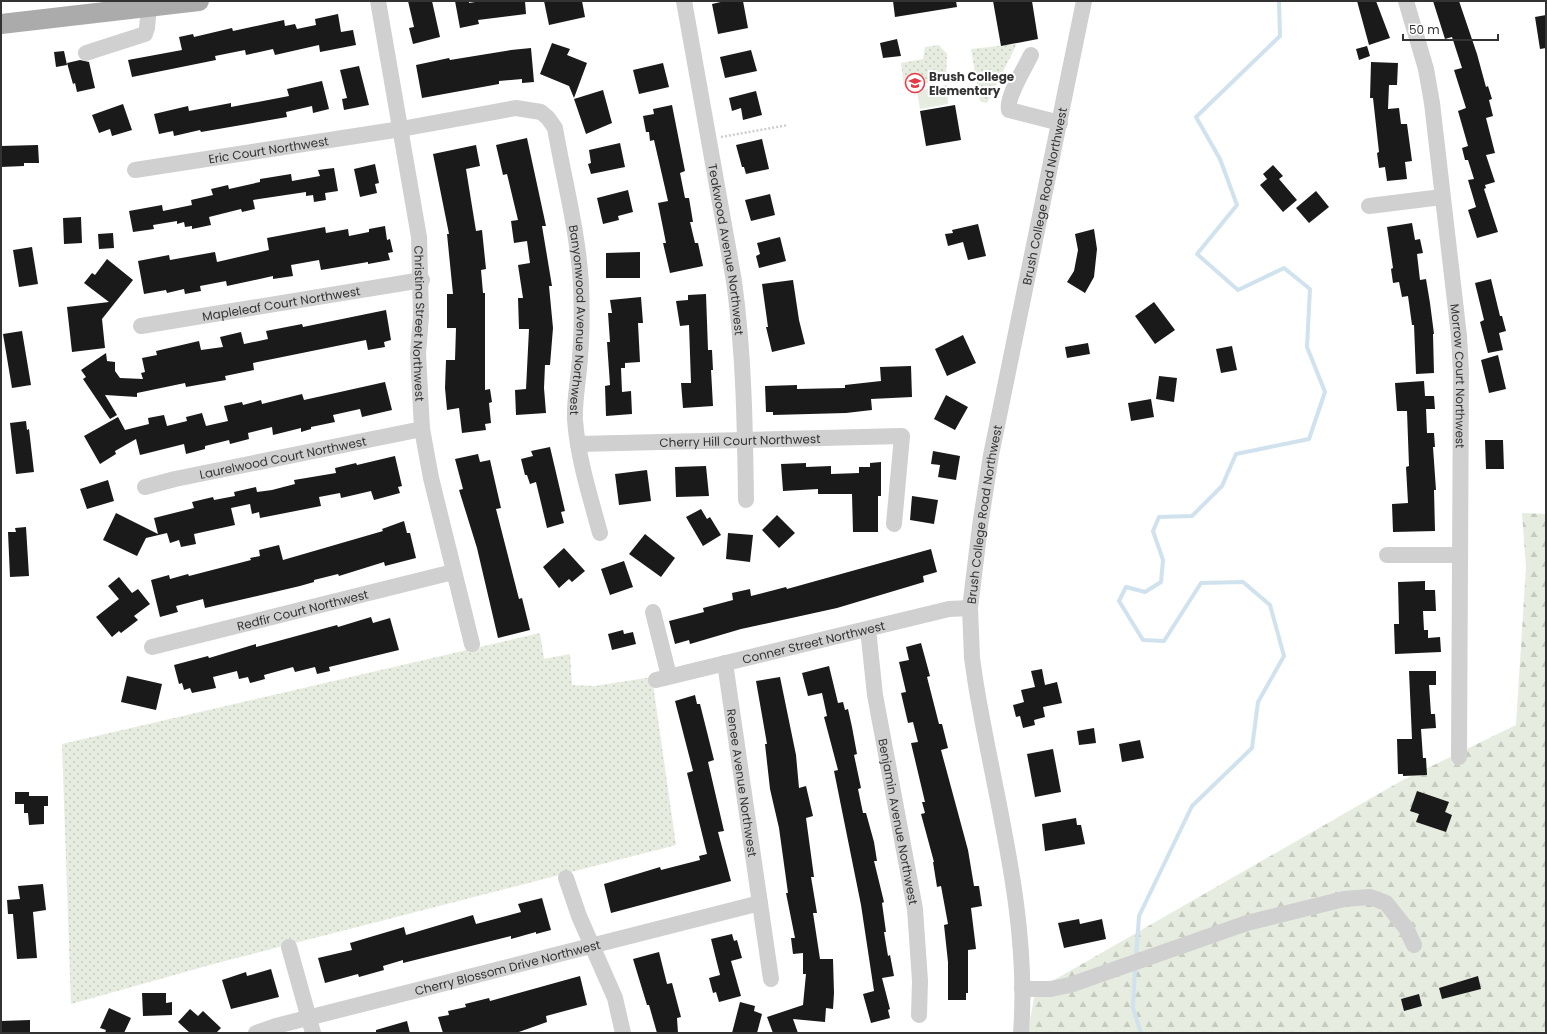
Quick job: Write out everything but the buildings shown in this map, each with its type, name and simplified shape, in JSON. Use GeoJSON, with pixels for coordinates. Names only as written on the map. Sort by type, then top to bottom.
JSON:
{"type":"FeatureCollection","features":[{"type":"Feature","properties":{"kind":"main road"},"geometry":{"type":"LineString","coordinates":[[1,24],[198,1]]}},
{"type":"Feature","properties":{"kind":"street","name":"Christina Street Northwest"},"geometry":{"type":"LineString","coordinates":[[378,1],[419,237],[422,280],[418,354],[422,429],[431,478],[472,644]]}},
{"type":"Feature","properties":{"kind":"street","name":"Teakwood Avenue Northwest"},"geometry":{"type":"LineString","coordinates":[[684,1],[734,280],[740,327],[746,500]]}},
{"type":"Feature","properties":{"kind":"street","name":"Brush College Road Northwest"},"geometry":{"type":"LineString","coordinates":[[1021,1033],[1021,952],[1014,892],[976,684],[972,658],[970,608],[974,566],[992,455],[1084,1]]}},
{"type":"Feature","properties":{"kind":"street","name":"Morrow Court Northwest"},"geometry":{"type":"LineString","coordinates":[[1406,1],[1426,69],[1432,103],[1459,336],[1461,372],[1459,756]]}},
{"type":"Feature","properties":{"kind":"street"},"geometry":{"type":"LineString","coordinates":[[86,53],[113,43],[140,37],[145,34],[149,7]]}},
{"type":"Feature","properties":{"kind":"street"},"geometry":{"type":"LineString","coordinates":[[1031,54],[1012,93],[1008,105],[1009,110],[1060,123]]}},
{"type":"Feature","properties":{"kind":"street","name":"Eric Court Northwest"},"geometry":{"type":"LineString","coordinates":[[135,170],[401,129],[516,108],[541,112]]}},
{"type":"Feature","properties":{"kind":"street","name":"Banyonwood Avenue Northwest"},"geometry":{"type":"LineString","coordinates":[[541,112],[548,118],[555,128],[577,247],[581,283],[582,327],[576,393],[578,444],[600,533]]}},
{"type":"Feature","properties":{"kind":"street"},"geometry":{"type":"LineString","coordinates":[[1369,206],[1442,197]]}},
{"type":"Feature","properties":{"kind":"street","name":"Mapleleaf Court Northwest"},"geometry":{"type":"LineString","coordinates":[[141,326],[422,280]]}},
{"type":"Feature","properties":{"kind":"street","name":"Laurelwood Court Northwest"},"geometry":{"type":"LineString","coordinates":[[145,487],[176,478],[422,429]]}},
{"type":"Feature","properties":{"kind":"street","name":"Cherry Hill Court Northwest"},"geometry":{"type":"LineString","coordinates":[[578,444],[902,436],[894,524]]}},
{"type":"Feature","properties":{"kind":"street"},"geometry":{"type":"LineString","coordinates":[[1387,555],[1459,555]]}},
{"type":"Feature","properties":{"kind":"street","name":"Redfir Court Northwest"},"geometry":{"type":"LineString","coordinates":[[152,647],[453,572]]}},
{"type":"Feature","properties":{"kind":"street","name":"Conner Street Northwest"},"geometry":{"type":"LineString","coordinates":[[653,612],[663,678],[949,609],[970,608]]}},
{"type":"Feature","properties":{"kind":"street","name":"Benjamin Avenue Northwest"},"geometry":{"type":"LineString","coordinates":[[868,629],[875,695],[915,909],[920,974],[919,1015]]}},
{"type":"Feature","properties":{"kind":"street","name":"Renee Avenue Northwest"},"geometry":{"type":"LineString","coordinates":[[725,663],[771,979]]}},
{"type":"Feature","properties":{"kind":"street"},"geometry":{"type":"LineString","coordinates":[[566,878],[591,945],[615,998],[623,1033]]}},
{"type":"Feature","properties":{"kind":"street"},"geometry":{"type":"LineString","coordinates":[[1022,989],[1050,989],[1070,985],[1247,923],[1344,899],[1370,897],[1386,903],[1406,928],[1414,945]]}},
{"type":"Feature","properties":{"kind":"street","name":"Cherry Blossom Drive Northwest"},"geometry":{"type":"LineString","coordinates":[[256,1033],[760,902]]}},
{"type":"Feature","properties":{"kind":"street"},"geometry":{"type":"LineString","coordinates":[[289,948],[314,1033]]}},
{"type":"Feature","properties":{"kind":"path"},"geometry":{"type":"LineString","coordinates":[[708,139],[788,125]]}},
{"type":"Feature","properties":{"kind":"green space"},"geometry":{"type":"Polygon","coordinates":[[[1017,44],[987,103],[980,101],[971,49],[1017,44]]]}},
{"type":"Feature","properties":{"kind":"green space"},"geometry":{"type":"Polygon","coordinates":[[[939,45],[947,54],[946,81],[904,86],[901,63],[923,59],[925,47],[939,45]]]}},
{"type":"Feature","properties":{"kind":"green space"},"geometry":{"type":"Polygon","coordinates":[[[947,85],[948,104],[920,109],[917,91],[947,85]]]}},
{"type":"Feature","properties":{"kind":"green space"},"geometry":{"type":"Polygon","coordinates":[[[1522,513],[1546,514],[1546,1033],[1028,1033],[1035,991],[1401,781],[1516,725],[1526,567],[1522,513]]]}},
{"type":"Feature","properties":{"kind":"green space"},"geometry":{"type":"Polygon","coordinates":[[[540,633],[544,659],[570,654],[572,685],[595,686],[652,677],[676,845],[217,963],[71,1004],[62,744],[540,633]]]}},
{"type":"Feature","properties":{"kind":"waterway"},"geometry":{"type":"LineString","coordinates":[[1136,958],[1139,916],[1192,806],[1252,748],[1258,702],[1284,656],[1270,605],[1243,582],[1201,583],[1164,641],[1143,640],[1119,601],[1126,587],[1145,592],[1161,582],[1163,560],[1153,531],[1159,517],[1192,516],[1222,486],[1236,454],[1309,439],[1325,392],[1307,347],[1310,289],[1284,268],[1238,290],[1197,254],[1237,205],[1220,159],[1196,117],[1280,36],[1279,1]]}},
{"type":"Feature","properties":{"kind":"waterway"},"geometry":{"type":"LineString","coordinates":[[1135,967],[1133,1008],[1141,1033]]}},
{"type":"Feature","properties":{"kind":"place","name":"Brush College Elementary"},"geometry":{"type":"Point","coordinates":[915,83]}}]}
